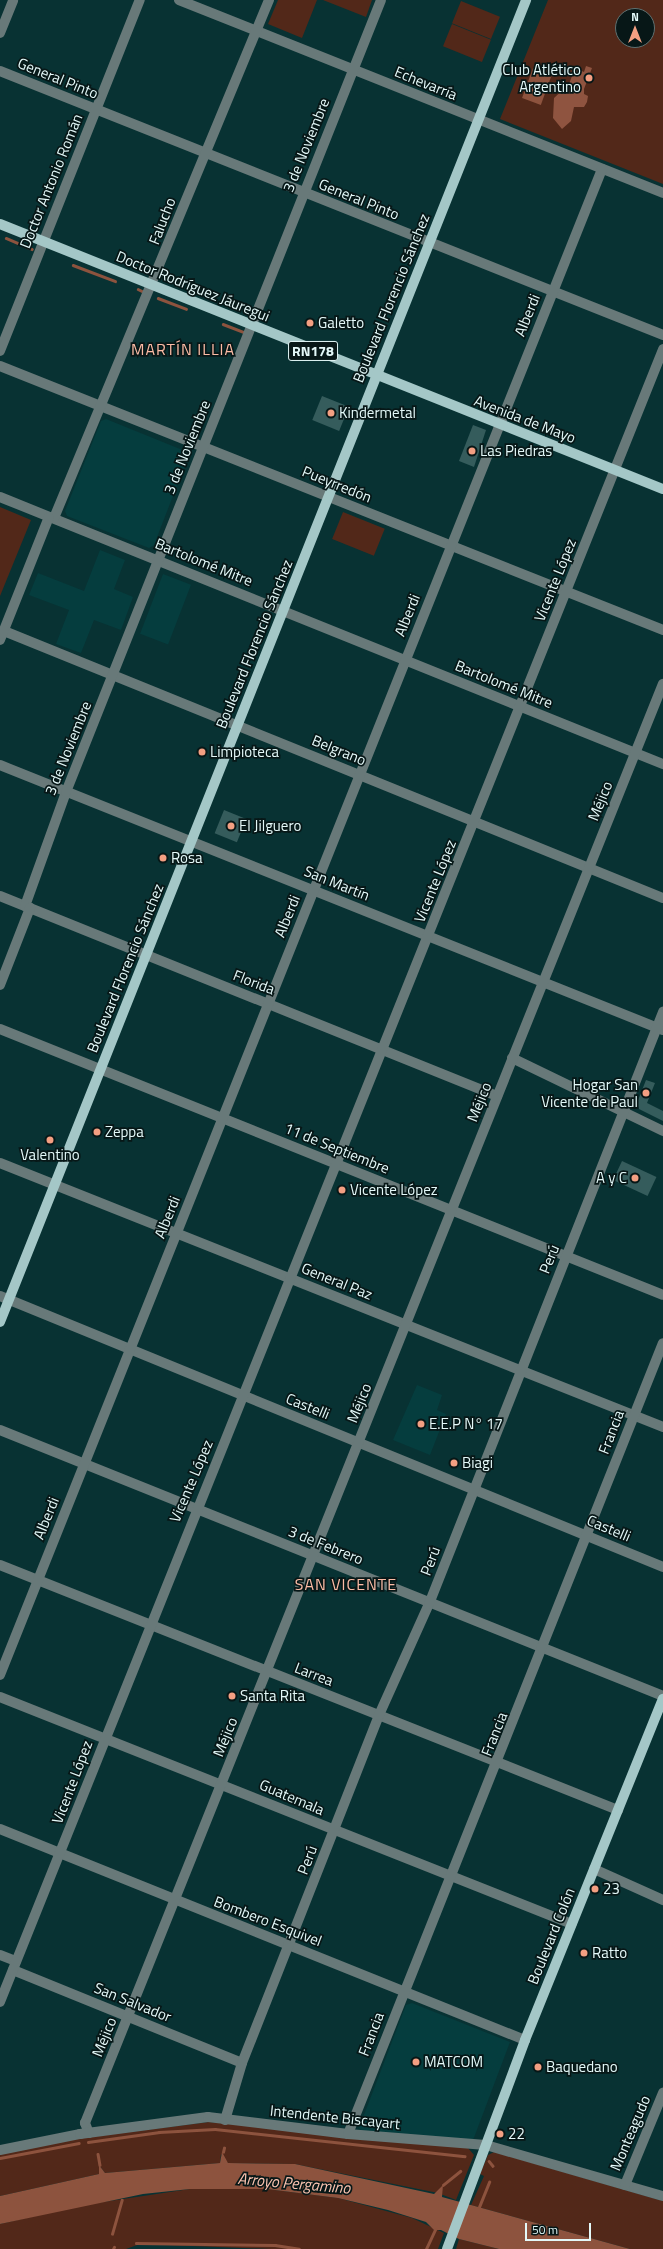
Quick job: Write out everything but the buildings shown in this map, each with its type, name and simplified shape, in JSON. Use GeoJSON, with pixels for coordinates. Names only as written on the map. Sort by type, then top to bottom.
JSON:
{"type":"FeatureCollection","features":[{"type":"Feature","properties":{"kind":"main road","name":"Boulevard Florencio Sánchez"},"geometry":{"type":"LineString","coordinates":[[0,1322],[3,1300],[54,1185],[101,1069],[329,497],[375,376],[526,0]]}},
{"type":"Feature","properties":{"kind":"main road","name":"Doctor Rodríguez Jáuregui"},"geometry":{"type":"LineString","coordinates":[[0,224],[375,376]]}},
{"type":"Feature","properties":{"kind":"main road","name":"Avenida de Mayo"},"geometry":{"type":"LineString","coordinates":[[375,376],[663,489]]}},
{"type":"Feature","properties":{"kind":"main road","name":"Boulevard Colón"},"geometry":{"type":"LineString","coordinates":[[447,2249],[525,2040],[663,1698]]}},
{"type":"Feature","properties":{"kind":"street"},"geometry":{"type":"LineString","coordinates":[[0,33],[13,0]]}},
{"type":"Feature","properties":{"kind":"street","name":"Doctor Antonio Román"},"geometry":{"type":"LineString","coordinates":[[0,351],[140,0]]}},
{"type":"Feature","properties":{"kind":"street","name":"Echevarría"},"geometry":{"type":"LineString","coordinates":[[179,0],[353,69],[478,121],[663,193]]}},
{"type":"Feature","properties":{"kind":"street","name":"Falucho"},"geometry":{"type":"LineString","coordinates":[[2,635],[153,285],[205,153],[269,0]]}},
{"type":"Feature","properties":{"kind":"street","name":"3 de Noviembre"},"geometry":{"type":"LineString","coordinates":[[0,985],[28,907],[66,792],[381,0]]}},
{"type":"Feature","properties":{"kind":"street","name":"General Pinto"},"geometry":{"type":"LineString","coordinates":[[0,71],[428,243],[663,335]]}},
{"type":"Feature","properties":{"kind":"street","name":"Alberdi"},"geometry":{"type":"LineString","coordinates":[[0,1675],[602,169]]}},
{"type":"Feature","properties":{"kind":"street","name":"Vicente López"},"geometry":{"type":"LineString","coordinates":[[0,2002],[60,1854],[149,1625],[196,1508],[244,1396],[663,349]]}},
{"type":"Feature","properties":{"kind":"street","name":"Pueyrredón"},"geometry":{"type":"LineString","coordinates":[[0,366],[663,630]]}},
{"type":"Feature","properties":{"kind":"street","name":"Bartolomé Mitre"},"geometry":{"type":"LineString","coordinates":[[0,497],[158,559],[663,764]]}},
{"type":"Feature","properties":{"kind":"street","name":"Belgrano"},"geometry":{"type":"LineString","coordinates":[[2,635],[113,675],[663,898]]}},
{"type":"Feature","properties":{"kind":"street","name":"Méjico"},"geometry":{"type":"LineString","coordinates":[[89,2133],[85,2123],[315,1556],[451,1210],[663,684]]}},
{"type":"Feature","properties":{"kind":"street","name":"San Martín"},"geometry":{"type":"LineString","coordinates":[[0,765],[429,935],[660,1029]]}},
{"type":"Feature","properties":{"kind":"street","name":"Florida"},"geometry":{"type":"LineString","coordinates":[[0,896],[497,1096]]}},
{"type":"Feature","properties":{"kind":"street","name":"Perú"},"geometry":{"type":"LineString","coordinates":[[225,2120],[242,2063],[379,1716],[429,1604],[624,1111],[660,1029],[663,1012]]}},
{"type":"Feature","properties":{"kind":"street","name":"11 de Septiembre"},"geometry":{"type":"LineString","coordinates":[[0,1029],[337,1163],[566,1258],[663,1295]]}},
{"type":"Feature","properties":{"kind":"street"},"geometry":{"type":"LineString","coordinates":[[512,1058],[663,1131]]}},
{"type":"Feature","properties":{"kind":"street","name":"General Paz"},"geometry":{"type":"LineString","coordinates":[[0,1163],[663,1427]]}},
{"type":"Feature","properties":{"kind":"street","name":"Castelli"},"geometry":{"type":"LineString","coordinates":[[3,1300],[474,1488],[663,1567]]}},
{"type":"Feature","properties":{"kind":"street","name":"Francia"},"geometry":{"type":"LineString","coordinates":[[348,2134],[404,1991],[498,1764],[589,1536],[633,1416],[663,1343]]}},
{"type":"Feature","properties":{"kind":"street","name":"3 de Febrero"},"geometry":{"type":"LineString","coordinates":[[0,1430],[315,1556],[429,1604],[544,1648],[663,1698]]}},
{"type":"Feature","properties":{"kind":"street","name":"Larrea"},"geometry":{"type":"LineString","coordinates":[[0,1565],[498,1764],[618,1810]]}},
{"type":"Feature","properties":{"kind":"street","name":"Guatemala"},"geometry":{"type":"LineString","coordinates":[[0,1697],[222,1784],[334,1832],[572,1924]]}},
{"type":"Feature","properties":{"kind":"street","name":"Bombero Esquivel"},"geometry":{"type":"LineString","coordinates":[[0,1829],[525,2040]]}},
{"type":"Feature","properties":{"kind":"street"},"geometry":{"type":"LineString","coordinates":[[594,1869],[663,1900]]}},
{"type":"Feature","properties":{"kind":"street","name":"San Salvador"},"geometry":{"type":"LineString","coordinates":[[0,1955],[14,1966],[128,2016],[242,2063]]}},
{"type":"Feature","properties":{"kind":"street","name":"Monteagudo"},"geometry":{"type":"LineString","coordinates":[[625,2185],[663,2093]]}},
{"type":"Feature","properties":{"kind":"street","name":"Intendente Biscayart"},"geometry":{"type":"LineString","coordinates":[[0,2150],[89,2133],[208,2117],[348,2134],[486,2146],[663,2196]]}},
{"type":"Feature","properties":{"kind":"shaded area"},"geometry":{"type":"Polygon","coordinates":[[[278,0],[317,0],[302,38],[268,24],[278,0]]]}},
{"type":"Feature","properties":{"kind":"shaded area"},"geometry":{"type":"Polygon","coordinates":[[[323,0],[372,0],[366,17],[323,0]]]}},
{"type":"Feature","properties":{"kind":"shaded area","name":"Club Atlético Argentino"},"geometry":{"type":"Polygon","coordinates":[[[548,0],[663,0],[663,184],[500,119],[548,0]]]}},
{"type":"Feature","properties":{"kind":"shaded area"},"geometry":{"type":"Polygon","coordinates":[[[461,1],[500,17],[491,39],[452,23],[461,1]]]}},
{"type":"Feature","properties":{"kind":"shaded area"},"geometry":{"type":"Polygon","coordinates":[[[452,24],[491,40],[482,62],[443,46],[452,24]]]}},
{"type":"Feature","properties":{"kind":"shaded area"},"geometry":{"type":"Polygon","coordinates":[[[586,66],[592,68],[584,89],[584,94],[588,96],[587,102],[584,107],[574,107],[571,121],[562,129],[553,118],[554,98],[569,84],[575,68],[584,72],[586,66]]]}},
{"type":"Feature","properties":{"kind":"shaded area"},"geometry":{"type":"Polygon","coordinates":[[[106,419],[185,451],[188,457],[154,545],[149,548],[67,516],[65,511],[101,421],[106,419]]]}},
{"type":"Feature","properties":{"kind":"shaded area"},"geometry":{"type":"Polygon","coordinates":[[[0,507],[31,520],[0,596],[0,507]]]}},
{"type":"Feature","properties":{"kind":"shaded area"},"geometry":{"type":"Polygon","coordinates":[[[343,512],[385,529],[374,556],[332,539],[343,512]]]}},
{"type":"Feature","properties":{"kind":"shaded area"},"geometry":{"type":"Polygon","coordinates":[[[100,550],[125,560],[114,589],[133,597],[121,630],[94,620],[81,653],[56,644],[69,610],[29,595],[38,573],[84,591],[100,550]]]}},
{"type":"Feature","properties":{"kind":"shaded area"},"geometry":{"type":"Polygon","coordinates":[[[163,574],[191,585],[168,645],[140,634],[163,574]]]}},
{"type":"Feature","properties":{"kind":"shaded area","name":"E.E.P N° 17"},"geometry":{"type":"Polygon","coordinates":[[[417,1385],[442,1395],[437,1410],[446,1414],[430,1455],[393,1440],[417,1385]]]}},
{"type":"Feature","properties":{"kind":"shaded area"},"geometry":{"type":"Polygon","coordinates":[[[412,2003],[510,2042],[472,2143],[363,2134],[359,2128],[406,2005],[412,2003]]]}},
{"type":"Feature","properties":{"kind":"shaded area"},"geometry":{"type":"Polygon","coordinates":[[[209,2122],[468,2148],[474,2155],[456,2200],[438,2193],[295,2164],[228,2163],[221,2154],[220,2163],[105,2173],[99,2165],[99,2174],[0,2196],[0,2154],[82,2138],[209,2122]]]}},
{"type":"Feature","properties":{"kind":"shaded area"},"geometry":{"type":"Polygon","coordinates":[[[494,2152],[663,2201],[663,2249],[630,2249],[471,2205],[484,2176],[480,2174],[488,2155],[494,2152]]]}},
{"type":"Feature","properties":{"kind":"shaded area"},"geometry":{"type":"Polygon","coordinates":[[[190,2189],[267,2189],[338,2198],[412,2218],[444,2233],[438,2249],[272,2249],[140,2244],[126,2249],[0,2249],[0,2224],[83,2205],[190,2189]]]}},
{"type":"Feature","properties":{"kind":"shaded area"},"geometry":{"type":"Polygon","coordinates":[[[459,2239],[499,2249],[456,2249],[459,2239]]]}},
{"type":"Feature","properties":{"kind":"water"},"geometry":{"type":"Polygon","coordinates":[[[533,68],[552,75],[541,105],[522,98],[533,68]]]}},
{"type":"Feature","properties":{"kind":"water","name":"Arroyo Pergamino"},"geometry":{"type":"Polygon","coordinates":[[[222,2152],[228,2163],[295,2164],[434,2194],[443,2185],[442,2197],[630,2249],[499,2249],[459,2239],[441,2230],[434,2230],[426,2222],[388,2210],[338,2198],[267,2189],[190,2189],[143,2194],[0,2224],[0,2196],[99,2174],[99,2165],[105,2173],[220,2163],[222,2152]]]}},
{"type":"Feature","properties":{"kind":"waterway"},"geometry":{"type":"LineString","coordinates":[[6,238],[32,249]]}},
{"type":"Feature","properties":{"kind":"waterway"},"geometry":{"type":"LineString","coordinates":[[73,265],[115,281]]}},
{"type":"Feature","properties":{"kind":"waterway"},"geometry":{"type":"LineString","coordinates":[[138,289],[142,291]]}},
{"type":"Feature","properties":{"kind":"waterway"},"geometry":{"type":"LineString","coordinates":[[158,298],[186,309]]}},
{"type":"Feature","properties":{"kind":"waterway"},"geometry":{"type":"LineString","coordinates":[[223,324],[244,332]]}},
{"type":"Feature","properties":{"kind":"waterway"},"geometry":{"type":"LineString","coordinates":[[88,2142],[159,2132],[215,2129],[465,2156]]}},
{"type":"Feature","properties":{"kind":"waterway"},"geometry":{"type":"LineString","coordinates":[[0,2158],[79,2143]]}},
{"type":"Feature","properties":{"kind":"waterway"},"geometry":{"type":"LineString","coordinates":[[223,2152],[224,2148]]}},
{"type":"Feature","properties":{"kind":"waterway"},"geometry":{"type":"LineString","coordinates":[[98,2154],[100,2165]]}},
{"type":"Feature","properties":{"kind":"waterway"},"geometry":{"type":"LineString","coordinates":[[489,2161],[493,2166]]}},
{"type":"Feature","properties":{"kind":"waterway"},"geometry":{"type":"LineString","coordinates":[[443,2185],[460,2171]]}},
{"type":"Feature","properties":{"kind":"waterway"},"geometry":{"type":"LineString","coordinates":[[479,2207],[489,2182]]}},
{"type":"Feature","properties":{"kind":"waterway"},"geometry":{"type":"LineString","coordinates":[[112,2234],[122,2200]]}},
{"type":"Feature","properties":{"kind":"waterway"},"geometry":{"type":"LineString","coordinates":[[426,2249],[435,2230]]}},
{"type":"Feature","properties":{"kind":"waterway"},"geometry":{"type":"LineString","coordinates":[[136,2243],[275,2245],[299,2249]]}},
{"type":"Feature","properties":{"kind":"place","name":"Club Atlético Argentino"},"geometry":{"type":"Point","coordinates":[589,78]}},
{"type":"Feature","properties":{"kind":"place","name":"Galetto"},"geometry":{"type":"Point","coordinates":[310,323]}},
{"type":"Feature","properties":{"kind":"place","name":"Kindermetal"},"geometry":{"type":"Point","coordinates":[331,413]}},
{"type":"Feature","properties":{"kind":"place","name":"Las Piedras"},"geometry":{"type":"Point","coordinates":[472,451]}},
{"type":"Feature","properties":{"kind":"place","name":"Limpioteca"},"geometry":{"type":"Point","coordinates":[202,752]}},
{"type":"Feature","properties":{"kind":"place","name":"El Jilguero"},"geometry":{"type":"Point","coordinates":[231,826]}},
{"type":"Feature","properties":{"kind":"place","name":"Rosa"},"geometry":{"type":"Point","coordinates":[163,858]}},
{"type":"Feature","properties":{"kind":"place","name":"Hogar San Vicente de Paul"},"geometry":{"type":"Point","coordinates":[646,1093]}},
{"type":"Feature","properties":{"kind":"place","name":"Zeppa"},"geometry":{"type":"Point","coordinates":[97,1132]}},
{"type":"Feature","properties":{"kind":"place","name":"Valentino"},"geometry":{"type":"Point","coordinates":[50,1140]}},
{"type":"Feature","properties":{"kind":"place","name":"A y C"},"geometry":{"type":"Point","coordinates":[635,1178]}},
{"type":"Feature","properties":{"kind":"place","name":"Vicente López"},"geometry":{"type":"Point","coordinates":[342,1190]}},
{"type":"Feature","properties":{"kind":"place","name":"E.E.P N° 17"},"geometry":{"type":"Point","coordinates":[421,1424]}},
{"type":"Feature","properties":{"kind":"place","name":"Biagi"},"geometry":{"type":"Point","coordinates":[454,1463]}},
{"type":"Feature","properties":{"kind":"place","name":"Santa Rita"},"geometry":{"type":"Point","coordinates":[232,1696]}},
{"type":"Feature","properties":{"kind":"place","name":"23"},"geometry":{"type":"Point","coordinates":[595,1889]}},
{"type":"Feature","properties":{"kind":"place","name":"Ratto"},"geometry":{"type":"Point","coordinates":[584,1953]}},
{"type":"Feature","properties":{"kind":"place","name":"MATCOM"},"geometry":{"type":"Point","coordinates":[416,2062]}},
{"type":"Feature","properties":{"kind":"place","name":"Baquedano"},"geometry":{"type":"Point","coordinates":[538,2067]}},
{"type":"Feature","properties":{"kind":"place","name":"22"},"geometry":{"type":"Point","coordinates":[500,2134]}},
{"type":"Feature","properties":{"kind":"district","name":"MARTÍN ILLIA"},"geometry":{"type":"Point","coordinates":[183,349]}},
{"type":"Feature","properties":{"kind":"district","name":"SAN VICENTE"},"geometry":{"type":"Point","coordinates":[346,1584]}}]}
